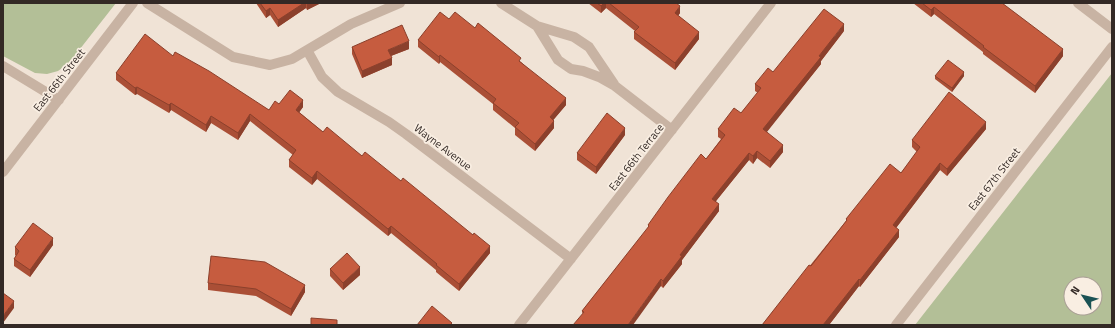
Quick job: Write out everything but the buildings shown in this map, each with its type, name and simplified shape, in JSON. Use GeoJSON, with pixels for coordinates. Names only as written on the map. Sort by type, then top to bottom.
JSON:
{"type":"FeatureCollection","features":[{"type":"Feature","properties":{"kind":"street","name":"East 66th Street"},"geometry":{"type":"LineString","coordinates":[[3,172],[133,3]]}},
{"type":"Feature","properties":{"kind":"street"},"geometry":{"type":"LineString","coordinates":[[147,3],[232,57],[270,65],[292,59],[350,24],[400,3]]}},
{"type":"Feature","properties":{"kind":"street"},"geometry":{"type":"LineString","coordinates":[[501,3],[537,26],[574,37],[589,47],[615,86]]}},
{"type":"Feature","properties":{"kind":"street","name":"East 66th Terrace"},"geometry":{"type":"LineString","coordinates":[[519,325],[771,3]]}},
{"type":"Feature","properties":{"kind":"street"},"geometry":{"type":"LineString","coordinates":[[1078,3],[1112,30]]}},
{"type":"Feature","properties":{"kind":"street"},"geometry":{"type":"LineString","coordinates":[[537,26],[558,60],[571,69],[583,71],[599,77],[615,86],[672,130]]}},
{"type":"Feature","properties":{"kind":"street","name":"East 67th Street"},"geometry":{"type":"LineString","coordinates":[[896,325],[1112,47]]}},
{"type":"Feature","properties":{"kind":"street","name":"Wayne Avenue"},"geometry":{"type":"LineString","coordinates":[[308,50],[322,77],[338,92],[389,122],[406,134],[571,259]]}},
{"type":"Feature","properties":{"kind":"street"},"geometry":{"type":"LineString","coordinates":[[3,66],[59,100]]}},
{"type":"Feature","properties":{"kind":"green space"},"geometry":{"type":"Polygon","coordinates":[[[3,3],[116,3],[69,63],[58,71],[47,74],[35,73],[3,56],[3,3]]]}},
{"type":"Feature","properties":{"kind":"green space"},"geometry":{"type":"Polygon","coordinates":[[[1112,73],[1112,325],[915,325],[1112,73]]]}}]}
